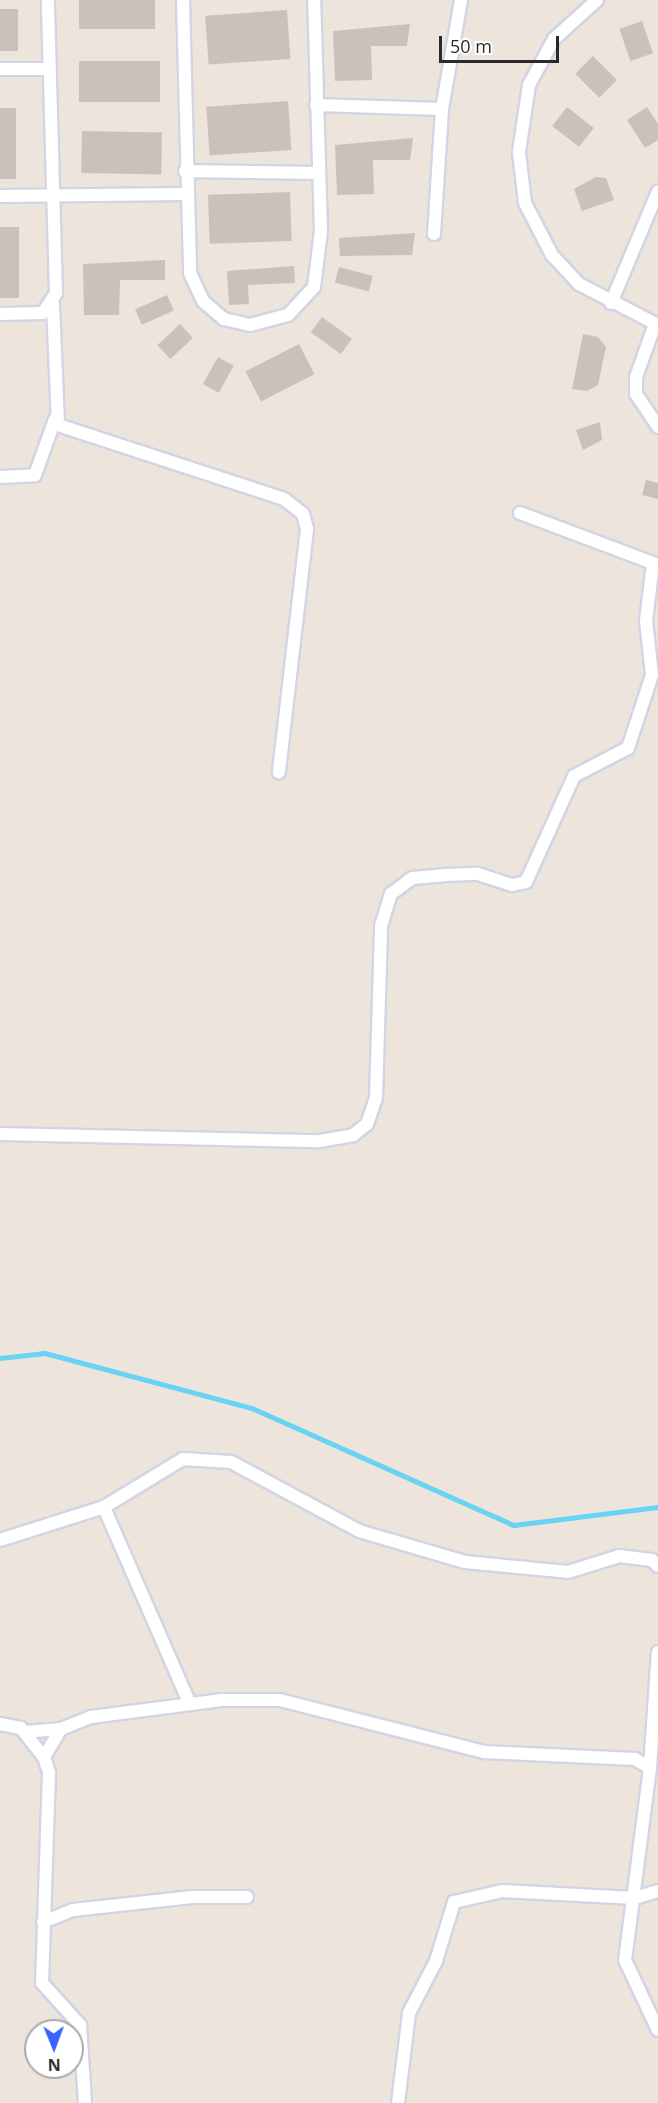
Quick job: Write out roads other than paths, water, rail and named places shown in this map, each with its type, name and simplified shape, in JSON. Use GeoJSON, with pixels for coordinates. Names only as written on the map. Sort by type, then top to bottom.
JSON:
{"type":"FeatureCollection","features":[{"type":"Feature","properties":{"kind":"street"},"geometry":{"type":"LineString","coordinates":[[0,477],[35,475],[55,418],[48,0]]}},
{"type":"Feature","properties":{"kind":"street"},"geometry":{"type":"LineString","coordinates":[[183,0],[185,171],[190,273],[203,301],[224,319],[268,323],[303,304],[314,287],[319,173],[314,0]]}},
{"type":"Feature","properties":{"kind":"street"},"geometry":{"type":"LineString","coordinates":[[434,234],[442,109],[461,0]]}},
{"type":"Feature","properties":{"kind":"street"},"geometry":{"type":"LineString","coordinates":[[597,0],[572,19],[539,61],[524,105],[519,152],[525,203],[537,232],[579,284],[611,303],[657,324],[636,377],[636,394],[658,428]]}},
{"type":"Feature","properties":{"kind":"street"},"geometry":{"type":"LineString","coordinates":[[0,69],[49,69]]}},
{"type":"Feature","properties":{"kind":"street"},"geometry":{"type":"LineString","coordinates":[[316,105],[442,109]]}},
{"type":"Feature","properties":{"kind":"street"},"geometry":{"type":"LineString","coordinates":[[185,171],[319,173]]}},
{"type":"Feature","properties":{"kind":"street"},"geometry":{"type":"LineString","coordinates":[[611,303],[658,191]]}},
{"type":"Feature","properties":{"kind":"street"},"geometry":{"type":"LineString","coordinates":[[0,196],[186,194]]}},
{"type":"Feature","properties":{"kind":"street"},"geometry":{"type":"LineString","coordinates":[[0,314],[43,313],[53,304]]}},
{"type":"Feature","properties":{"kind":"street"},"geometry":{"type":"LineString","coordinates":[[55,418],[71,433],[284,499],[303,514],[307,529],[279,772]]}},
{"type":"Feature","properties":{"kind":"street"},"geometry":{"type":"LineString","coordinates":[[0,1134],[320,1141],[353,1135],[367,1124],[376,1098],[381,926],[391,894],[412,878],[434,876],[478,874],[512,885],[526,882],[574,776],[628,748],[652,675],[646,621],[655,564],[520,513]]}},
{"type":"Feature","properties":{"kind":"street"},"geometry":{"type":"LineString","coordinates":[[0,1540],[104,1507],[183,1459],[231,1462],[359,1531],[465,1563],[568,1572],[619,1556],[652,1560],[658,1566]]}},
{"type":"Feature","properties":{"kind":"street"},"geometry":{"type":"LineString","coordinates":[[104,1507],[189,1702]]}},
{"type":"Feature","properties":{"kind":"street"},"geometry":{"type":"LineString","coordinates":[[658,1652],[650,1768],[635,1898],[625,1960],[658,2030]]}},
{"type":"Feature","properties":{"kind":"street"},"geometry":{"type":"LineString","coordinates":[[0,1724],[25,1732],[61,1729],[91,1717],[189,1702],[280,1700],[484,1752],[600,1756],[635,1760],[650,1768]]}},
{"type":"Feature","properties":{"kind":"street"},"geometry":{"type":"LineString","coordinates":[[44,1756],[61,1729]]}},
{"type":"Feature","properties":{"kind":"street"},"geometry":{"type":"LineString","coordinates":[[25,1732],[44,1756],[52,1807],[43,1922],[42,1983],[80,2025],[85,2103]]}},
{"type":"Feature","properties":{"kind":"street"},"geometry":{"type":"LineString","coordinates":[[398,2103],[409,2013],[436,1961],[454,1902],[502,1891],[635,1898],[658,1891]]}},
{"type":"Feature","properties":{"kind":"street"},"geometry":{"type":"LineString","coordinates":[[43,1922],[73,1910],[192,1897],[247,1897]]}},
{"type":"Feature","properties":{"kind":"waterway"},"geometry":{"type":"LineString","coordinates":[[0,1358],[45,1353],[252,1408],[514,1525],[658,1507]]}}]}
